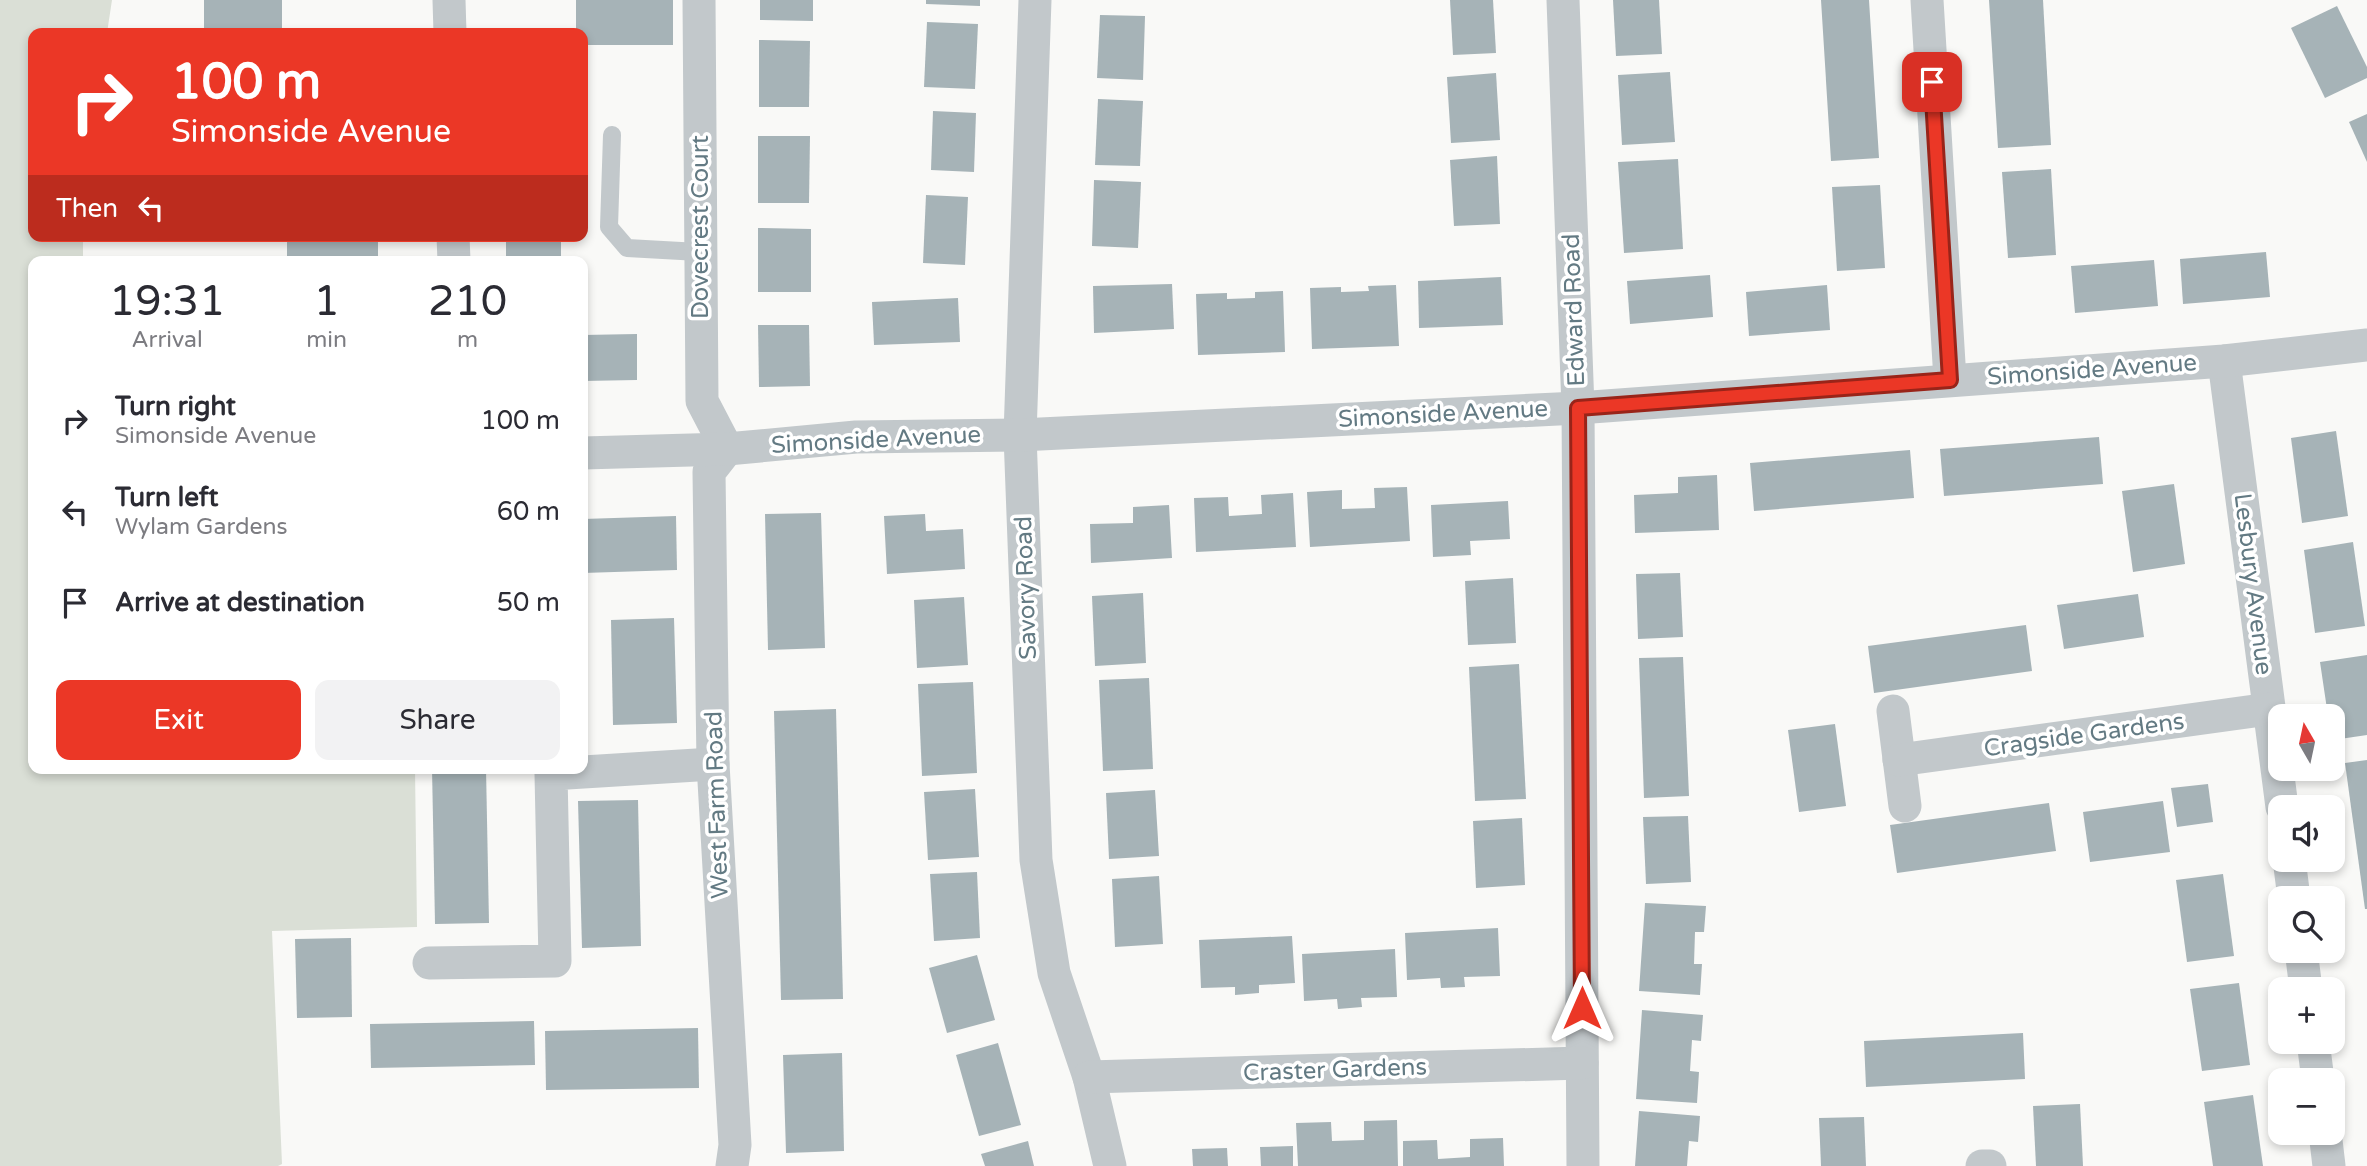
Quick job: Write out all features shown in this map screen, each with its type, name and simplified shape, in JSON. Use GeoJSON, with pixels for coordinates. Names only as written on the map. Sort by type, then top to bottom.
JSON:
{"type":"FeatureCollection","features":[{"type":"Feature","properties":{"kind":"street"},"geometry":{"type":"LineString","coordinates":[[449,0],[450,28]]}},
{"type":"Feature","properties":{"kind":"street","name":"Dovecrest Court"},"geometry":{"type":"LineString","coordinates":[[699,0],[702,401],[727,449]]}},
{"type":"Feature","properties":{"kind":"street","name":"Savory Road"},"geometry":{"type":"LineString","coordinates":[[1035,0],[1020,435],[1037,859],[1054,973],[1089,1077],[1110,1166]]}},
{"type":"Feature","properties":{"kind":"street","name":"Edward Road"},"geometry":{"type":"LineString","coordinates":[[1563,0],[1578,408],[1583,1166]]}},
{"type":"Feature","properties":{"kind":"street"},"geometry":{"type":"LineString","coordinates":[[1927,0],[1950,380]]}},
{"type":"Feature","properties":{"kind":"street","name":"Simonside Avenue"},"geometry":{"type":"LineString","coordinates":[[588,453],[727,449],[856,437],[1020,435],[1578,408],[2224,361],[2367,345]]}},
{"type":"Feature","properties":{"kind":"street","name":"Lesbury Avenue"},"geometry":{"type":"LineString","coordinates":[[2224,361],[2268,704]]}},
{"type":"Feature","properties":{"kind":"street","name":"West Farm Road"},"geometry":{"type":"LineString","coordinates":[[727,449],[709,472],[713,764],[735,1144],[732,1166]]}},
{"type":"Feature","properties":{"kind":"street","name":"Cragside Gardens"},"geometry":{"type":"LineString","coordinates":[[1899,760],[2268,709]]}},
{"type":"Feature","properties":{"kind":"street"},"geometry":{"type":"LineString","coordinates":[[1893,711],[1905,806]]}},
{"type":"Feature","properties":{"kind":"street"},"geometry":{"type":"LineString","coordinates":[[588,772],[713,764]]}},
{"type":"Feature","properties":{"kind":"street"},"geometry":{"type":"LineString","coordinates":[[429,963],[555,961],[551,774]]}},
{"type":"Feature","properties":{"kind":"street","name":"Craster Gardens"},"geometry":{"type":"LineString","coordinates":[[1089,1077],[1582,1063]]}},
{"type":"Feature","properties":{"kind":"street"},"geometry":{"type":"LineString","coordinates":[[2327,1145],[2329,1166]]}},
{"type":"Feature","properties":{"kind":"street"},"geometry":{"type":"LineString","coordinates":[[1982,1166],[1990,1166]]}},
{"type":"Feature","properties":{"kind":"lane"},"geometry":{"type":"LineString","coordinates":[[612,135],[609,228],[627,248],[699,252]]}},
{"type":"Feature","properties":{"kind":"shaded area"},"geometry":{"type":"Polygon","coordinates":[[[0,0],[112,0],[108,28],[28,28],[28,242],[83,242],[83,256],[28,256],[28,774],[415,774],[417,927],[272,931],[282,1164],[0,1166],[0,0]]]}},
{"type":"Feature","properties":{"kind":"building"},"geometry":{"type":"Polygon","coordinates":[[[204,0],[282,0],[282,28],[204,28],[204,0]]]}},
{"type":"Feature","properties":{"kind":"building"},"geometry":{"type":"Polygon","coordinates":[[[576,0],[673,0],[673,45],[588,45],[588,28],[576,28],[576,0]]]}},
{"type":"Feature","properties":{"kind":"building"},"geometry":{"type":"Polygon","coordinates":[[[760,0],[813,0],[813,21],[760,20],[760,0]]]}},
{"type":"Feature","properties":{"kind":"building"},"geometry":{"type":"Polygon","coordinates":[[[926,0],[980,0],[980,6],[926,4],[926,0]]]}},
{"type":"Feature","properties":{"kind":"building"},"geometry":{"type":"Polygon","coordinates":[[[1450,0],[1493,0],[1496,53],[1453,55],[1450,0]]]}},
{"type":"Feature","properties":{"kind":"building"},"geometry":{"type":"Polygon","coordinates":[[[1613,0],[1659,0],[1662,54],[1616,56],[1613,0]]]}},
{"type":"Feature","properties":{"kind":"building"},"geometry":{"type":"Polygon","coordinates":[[[1821,0],[1869,0],[1879,158],[1831,161],[1821,0]]]}},
{"type":"Feature","properties":{"kind":"building"},"geometry":{"type":"Polygon","coordinates":[[[1989,0],[2043,0],[2051,145],[1998,148],[1989,0]]]}},
{"type":"Feature","properties":{"kind":"building"},"geometry":{"type":"Polygon","coordinates":[[[2337,6],[2367,67],[2367,78],[2325,98],[2291,28],[2337,6]]]}},
{"type":"Feature","properties":{"kind":"building"},"geometry":{"type":"Polygon","coordinates":[[[1100,15],[1145,16],[1143,80],[1097,78],[1100,15]]]}},
{"type":"Feature","properties":{"kind":"building"},"geometry":{"type":"Polygon","coordinates":[[[927,22],[978,24],[975,89],[924,87],[927,22]]]}},
{"type":"Feature","properties":{"kind":"building"},"geometry":{"type":"Polygon","coordinates":[[[759,40],[810,41],[809,107],[759,107],[759,40]]]}},
{"type":"Feature","properties":{"kind":"building"},"geometry":{"type":"Polygon","coordinates":[[[1670,72],[1675,142],[1622,145],[1618,75],[1670,72]]]}},
{"type":"Feature","properties":{"kind":"building"},"geometry":{"type":"Polygon","coordinates":[[[1496,73],[1500,140],[1451,143],[1447,77],[1496,73]]]}},
{"type":"Feature","properties":{"kind":"building"},"geometry":{"type":"Polygon","coordinates":[[[1098,99],[1143,101],[1140,166],[1095,165],[1098,99]]]}},
{"type":"Feature","properties":{"kind":"building"},"geometry":{"type":"Polygon","coordinates":[[[933,111],[976,113],[974,172],[931,170],[933,111]]]}},
{"type":"Feature","properties":{"kind":"building"},"geometry":{"type":"Polygon","coordinates":[[[2367,114],[2367,162],[2349,122],[2367,114]]]}},
{"type":"Feature","properties":{"kind":"building"},"geometry":{"type":"Polygon","coordinates":[[[758,136],[810,136],[809,203],[758,203],[758,136]]]}},
{"type":"Feature","properties":{"kind":"building"},"geometry":{"type":"Polygon","coordinates":[[[1497,156],[1500,224],[1454,226],[1450,160],[1497,156]]]}},
{"type":"Feature","properties":{"kind":"building"},"geometry":{"type":"Polygon","coordinates":[[[1678,159],[1683,249],[1624,253],[1618,162],[1678,159]]]}},
{"type":"Feature","properties":{"kind":"building"},"geometry":{"type":"Polygon","coordinates":[[[2051,169],[2056,255],[2008,258],[2002,172],[2051,169]]]}},
{"type":"Feature","properties":{"kind":"building"},"geometry":{"type":"Polygon","coordinates":[[[1094,180],[1141,182],[1138,248],[1092,246],[1094,180]]]}},
{"type":"Feature","properties":{"kind":"building"},"geometry":{"type":"Polygon","coordinates":[[[1880,185],[1885,268],[1837,271],[1832,187],[1880,185]]]}},
{"type":"Feature","properties":{"kind":"building"},"geometry":{"type":"Polygon","coordinates":[[[926,195],[968,197],[965,265],[923,263],[926,195]]]}},
{"type":"Feature","properties":{"kind":"building"},"geometry":{"type":"Polygon","coordinates":[[[758,228],[811,229],[811,292],[758,292],[758,228]]]}},
{"type":"Feature","properties":{"kind":"building"},"geometry":{"type":"Polygon","coordinates":[[[287,242],[378,242],[378,256],[287,256],[287,242]]]}},
{"type":"Feature","properties":{"kind":"building"},"geometry":{"type":"Polygon","coordinates":[[[506,242],[561,242],[561,256],[506,256],[506,242]]]}},
{"type":"Feature","properties":{"kind":"building"},"geometry":{"type":"Polygon","coordinates":[[[2266,252],[2270,297],[2183,304],[2180,259],[2266,252]]]}},
{"type":"Feature","properties":{"kind":"building"},"geometry":{"type":"Polygon","coordinates":[[[2154,260],[2158,306],[2075,313],[2071,266],[2154,260]]]}},
{"type":"Feature","properties":{"kind":"building"},"geometry":{"type":"Polygon","coordinates":[[[1710,275],[1713,317],[1630,324],[1627,281],[1710,275]]]}},
{"type":"Feature","properties":{"kind":"building"},"geometry":{"type":"Polygon","coordinates":[[[1501,277],[1503,325],[1419,328],[1418,281],[1501,277]]]}},
{"type":"Feature","properties":{"kind":"building"},"geometry":{"type":"Polygon","coordinates":[[[1172,284],[1174,329],[1094,333],[1093,286],[1172,284]]]}},
{"type":"Feature","properties":{"kind":"building"},"geometry":{"type":"Polygon","coordinates":[[[1396,285],[1399,346],[1312,349],[1310,288],[1341,287],[1341,292],[1369,291],[1368,286],[1396,285]]]}},
{"type":"Feature","properties":{"kind":"building"},"geometry":{"type":"Polygon","coordinates":[[[1827,285],[1830,330],[1749,336],[1746,292],[1827,285]]]}},
{"type":"Feature","properties":{"kind":"building"},"geometry":{"type":"Polygon","coordinates":[[[1283,291],[1285,352],[1198,355],[1196,294],[1227,293],[1227,299],[1255,298],[1255,292],[1283,291]]]}},
{"type":"Feature","properties":{"kind":"building"},"geometry":{"type":"Polygon","coordinates":[[[958,298],[960,342],[874,345],[872,302],[958,298]]]}},
{"type":"Feature","properties":{"kind":"building"},"geometry":{"type":"Polygon","coordinates":[[[758,325],[809,325],[810,386],[759,387],[758,325]]]}},
{"type":"Feature","properties":{"kind":"building"},"geometry":{"type":"Polygon","coordinates":[[[637,334],[637,380],[588,381],[588,335],[637,334]]]}},
{"type":"Feature","properties":{"kind":"building"},"geometry":{"type":"Polygon","coordinates":[[[2336,431],[2348,516],[2302,523],[2291,438],[2336,431]]]}},
{"type":"Feature","properties":{"kind":"building"},"geometry":{"type":"Polygon","coordinates":[[[2099,437],[2103,484],[1944,496],[1940,449],[2099,437]]]}},
{"type":"Feature","properties":{"kind":"building"},"geometry":{"type":"Polygon","coordinates":[[[1910,450],[1914,498],[1754,511],[1750,463],[1910,450]]]}},
{"type":"Feature","properties":{"kind":"building"},"geometry":{"type":"Polygon","coordinates":[[[1717,475],[1719,530],[1635,533],[1634,495],[1678,493],[1678,477],[1717,475]]]}},
{"type":"Feature","properties":{"kind":"building"},"geometry":{"type":"Polygon","coordinates":[[[2174,484],[2185,564],[2133,572],[2122,491],[2174,484]]]}},
{"type":"Feature","properties":{"kind":"building"},"geometry":{"type":"Polygon","coordinates":[[[1407,487],[1410,541],[1310,547],[1307,492],[1342,490],[1342,509],[1375,508],[1374,488],[1407,487]]]}},
{"type":"Feature","properties":{"kind":"building"},"geometry":{"type":"Polygon","coordinates":[[[1293,493],[1296,547],[1196,552],[1194,498],[1228,497],[1229,516],[1262,514],[1261,495],[1293,493]]]}},
{"type":"Feature","properties":{"kind":"building"},"geometry":{"type":"Polygon","coordinates":[[[1508,501],[1510,539],[1470,541],[1471,555],[1433,557],[1431,505],[1508,501]]]}},
{"type":"Feature","properties":{"kind":"building"},"geometry":{"type":"Polygon","coordinates":[[[1169,505],[1172,558],[1091,563],[1090,524],[1133,523],[1133,507],[1169,505]]]}},
{"type":"Feature","properties":{"kind":"building"},"geometry":{"type":"Polygon","coordinates":[[[821,513],[825,648],[768,650],[765,514],[821,513]]]}},
{"type":"Feature","properties":{"kind":"building"},"geometry":{"type":"Polygon","coordinates":[[[925,514],[926,531],[963,529],[965,569],[887,574],[884,516],[925,514]]]}},
{"type":"Feature","properties":{"kind":"building"},"geometry":{"type":"Polygon","coordinates":[[[676,516],[677,570],[588,573],[588,519],[676,516]]]}},
{"type":"Feature","properties":{"kind":"building"},"geometry":{"type":"Polygon","coordinates":[[[2353,542],[2365,626],[2315,633],[2304,550],[2353,542]]]}},
{"type":"Feature","properties":{"kind":"building"},"geometry":{"type":"Polygon","coordinates":[[[1680,573],[1683,637],[1638,639],[1636,574],[1680,573]]]}},
{"type":"Feature","properties":{"kind":"building"},"geometry":{"type":"Polygon","coordinates":[[[1513,578],[1516,643],[1468,645],[1465,581],[1513,578]]]}},
{"type":"Feature","properties":{"kind":"building"},"geometry":{"type":"Polygon","coordinates":[[[1143,593],[1146,663],[1095,666],[1092,596],[1143,593]]]}},
{"type":"Feature","properties":{"kind":"building"},"geometry":{"type":"Polygon","coordinates":[[[2138,594],[2144,637],[2064,649],[2057,605],[2138,594]]]}},
{"type":"Feature","properties":{"kind":"building"},"geometry":{"type":"Polygon","coordinates":[[[964,597],[968,665],[917,668],[914,600],[964,597]]]}},
{"type":"Feature","properties":{"kind":"building"},"geometry":{"type":"Polygon","coordinates":[[[674,618],[677,723],[613,725],[611,620],[674,618]]]}},
{"type":"Feature","properties":{"kind":"building"},"geometry":{"type":"Polygon","coordinates":[[[2026,625],[2032,671],[1874,693],[1868,646],[2026,625]]]}},
{"type":"Feature","properties":{"kind":"building"},"geometry":{"type":"Polygon","coordinates":[[[2367,655],[2367,735],[2345,738],[2345,704],[2326,704],[2320,662],[2367,655]]]}},
{"type":"Feature","properties":{"kind":"building"},"geometry":{"type":"Polygon","coordinates":[[[1683,657],[1689,796],[1644,798],[1639,658],[1683,657]]]}},
{"type":"Feature","properties":{"kind":"building"},"geometry":{"type":"Polygon","coordinates":[[[1519,664],[1526,799],[1475,801],[1469,667],[1519,664]]]}},
{"type":"Feature","properties":{"kind":"building"},"geometry":{"type":"Polygon","coordinates":[[[1149,678],[1153,769],[1103,771],[1099,680],[1149,678]]]}},
{"type":"Feature","properties":{"kind":"building"},"geometry":{"type":"Polygon","coordinates":[[[973,682],[977,773],[922,776],[918,684],[973,682]]]}},
{"type":"Feature","properties":{"kind":"building"},"geometry":{"type":"Polygon","coordinates":[[[836,709],[843,999],[781,1000],[774,711],[836,709]]]}},
{"type":"Feature","properties":{"kind":"building"},"geometry":{"type":"Polygon","coordinates":[[[1835,724],[1846,806],[1799,812],[1788,730],[1835,724]]]}},
{"type":"Feature","properties":{"kind":"building"},"geometry":{"type":"Polygon","coordinates":[[[2367,760],[2367,909],[2365,909],[2345,763],[2367,760]]]}},
{"type":"Feature","properties":{"kind":"building"},"geometry":{"type":"Polygon","coordinates":[[[432,774],[486,774],[489,923],[435,924],[432,774]]]}},
{"type":"Feature","properties":{"kind":"building"},"geometry":{"type":"Polygon","coordinates":[[[2208,784],[2213,822],[2177,827],[2171,788],[2208,784]]]}},
{"type":"Feature","properties":{"kind":"building"},"geometry":{"type":"Polygon","coordinates":[[[975,789],[979,857],[928,860],[924,792],[975,789]]]}},
{"type":"Feature","properties":{"kind":"building"},"geometry":{"type":"Polygon","coordinates":[[[1155,790],[1159,856],[1109,859],[1106,793],[1155,790]]]}},
{"type":"Feature","properties":{"kind":"building"},"geometry":{"type":"Polygon","coordinates":[[[638,800],[641,946],[582,948],[578,801],[638,800]]]}},
{"type":"Feature","properties":{"kind":"building"},"geometry":{"type":"Polygon","coordinates":[[[2163,801],[2170,852],[2090,862],[2083,812],[2163,801]]]}},
{"type":"Feature","properties":{"kind":"building"},"geometry":{"type":"Polygon","coordinates":[[[2049,803],[2056,851],[1897,873],[1890,825],[2049,803]]]}},
{"type":"Feature","properties":{"kind":"building"},"geometry":{"type":"Polygon","coordinates":[[[1688,816],[1691,882],[1646,884],[1643,817],[1688,816]]]}},
{"type":"Feature","properties":{"kind":"building"},"geometry":{"type":"Polygon","coordinates":[[[1522,818],[1525,885],[1476,888],[1473,821],[1522,818]]]}},
{"type":"Feature","properties":{"kind":"building"},"geometry":{"type":"Polygon","coordinates":[[[977,872],[980,938],[934,941],[930,874],[977,872]]]}},
{"type":"Feature","properties":{"kind":"building"},"geometry":{"type":"Polygon","coordinates":[[[2223,874],[2234,956],[2187,962],[2176,880],[2223,874]]]}},
{"type":"Feature","properties":{"kind":"building"},"geometry":{"type":"Polygon","coordinates":[[[1159,876],[1163,944],[1115,947],[1112,879],[1159,876]]]}},
{"type":"Feature","properties":{"kind":"building"},"geometry":{"type":"Polygon","coordinates":[[[1645,903],[1706,906],[1704,932],[1695,932],[1694,964],[1702,964],[1700,995],[1639,991],[1645,903]]]}},
{"type":"Feature","properties":{"kind":"building"},"geometry":{"type":"Polygon","coordinates":[[[1498,928],[1500,976],[1464,977],[1465,987],[1441,988],[1440,978],[1407,980],[1405,933],[1498,928]]]}},
{"type":"Feature","properties":{"kind":"building"},"geometry":{"type":"Polygon","coordinates":[[[1292,936],[1295,983],[1259,985],[1259,993],[1235,995],[1235,987],[1201,988],[1199,940],[1292,936]]]}},
{"type":"Feature","properties":{"kind":"building"},"geometry":{"type":"Polygon","coordinates":[[[351,938],[352,1017],[297,1018],[295,939],[351,938]]]}},
{"type":"Feature","properties":{"kind":"building"},"geometry":{"type":"Polygon","coordinates":[[[1395,949],[1397,997],[1361,998],[1362,1007],[1338,1009],[1337,999],[1304,1001],[1302,954],[1395,949]]]}},
{"type":"Feature","properties":{"kind":"building"},"geometry":{"type":"Polygon","coordinates":[[[977,955],[995,1020],[947,1033],[929,968],[977,955]]]}},
{"type":"Feature","properties":{"kind":"building"},"geometry":{"type":"Polygon","coordinates":[[[2239,983],[2250,1065],[2202,1071],[2190,989],[2239,983]]]}},
{"type":"Feature","properties":{"kind":"building"},"geometry":{"type":"Polygon","coordinates":[[[1642,1010],[1703,1015],[1701,1041],[1692,1040],[1690,1071],[1699,1072],[1697,1103],[1636,1099],[1642,1010]]]}},
{"type":"Feature","properties":{"kind":"building"},"geometry":{"type":"Polygon","coordinates":[[[534,1021],[535,1065],[371,1068],[370,1024],[534,1021]]]}},
{"type":"Feature","properties":{"kind":"building"},"geometry":{"type":"Polygon","coordinates":[[[698,1028],[699,1088],[546,1090],[545,1031],[698,1028]]]}},
{"type":"Feature","properties":{"kind":"building"},"geometry":{"type":"Polygon","coordinates":[[[2023,1033],[2025,1079],[1866,1087],[1864,1041],[2023,1033]]]}},
{"type":"Feature","properties":{"kind":"building"},"geometry":{"type":"Polygon","coordinates":[[[998,1043],[1021,1125],[979,1136],[956,1055],[998,1043]]]}},
{"type":"Feature","properties":{"kind":"building"},"geometry":{"type":"Polygon","coordinates":[[[842,1053],[844,1151],[786,1153],[783,1055],[842,1053]]]}},
{"type":"Feature","properties":{"kind":"building"},"geometry":{"type":"Polygon","coordinates":[[[2253,1095],[2263,1166],[2213,1166],[2204,1102],[2253,1095]]]}},
{"type":"Feature","properties":{"kind":"building"},"geometry":{"type":"Polygon","coordinates":[[[2080,1104],[2083,1166],[2036,1166],[2033,1106],[2080,1104]]]}},
{"type":"Feature","properties":{"kind":"building"},"geometry":{"type":"Polygon","coordinates":[[[1639,1111],[1700,1116],[1698,1142],[1689,1141],[1687,1166],[1635,1166],[1639,1111]]]}},
{"type":"Feature","properties":{"kind":"building"},"geometry":{"type":"Polygon","coordinates":[[[1864,1117],[1866,1166],[1821,1166],[1819,1118],[1864,1117]]]}},
{"type":"Feature","properties":{"kind":"building"},"geometry":{"type":"Polygon","coordinates":[[[1397,1120],[1398,1166],[1298,1166],[1296,1123],[1331,1122],[1332,1141],[1364,1140],[1364,1121],[1397,1120]]]}},
{"type":"Feature","properties":{"kind":"building"},"geometry":{"type":"Polygon","coordinates":[[[1503,1138],[1504,1166],[1403,1166],[1403,1141],[1437,1140],[1438,1159],[1470,1157],[1470,1139],[1503,1138]]]}},
{"type":"Feature","properties":{"kind":"building"},"geometry":{"type":"Polygon","coordinates":[[[1028,1141],[1034,1166],[985,1166],[981,1154],[1028,1141]]]}},
{"type":"Feature","properties":{"kind":"building"},"geometry":{"type":"Polygon","coordinates":[[[1293,1146],[1293,1166],[1261,1166],[1260,1147],[1293,1146]]]}},
{"type":"Feature","properties":{"kind":"building"},"geometry":{"type":"Polygon","coordinates":[[[1227,1148],[1228,1166],[1193,1166],[1192,1149],[1227,1148]]]}},
{"type":"Feature","properties":{"kind":"route"},"geometry":{"type":"LineString","coordinates":[[1582,1008],[1578,408],[1950,380],[1932,82]]}}]}
